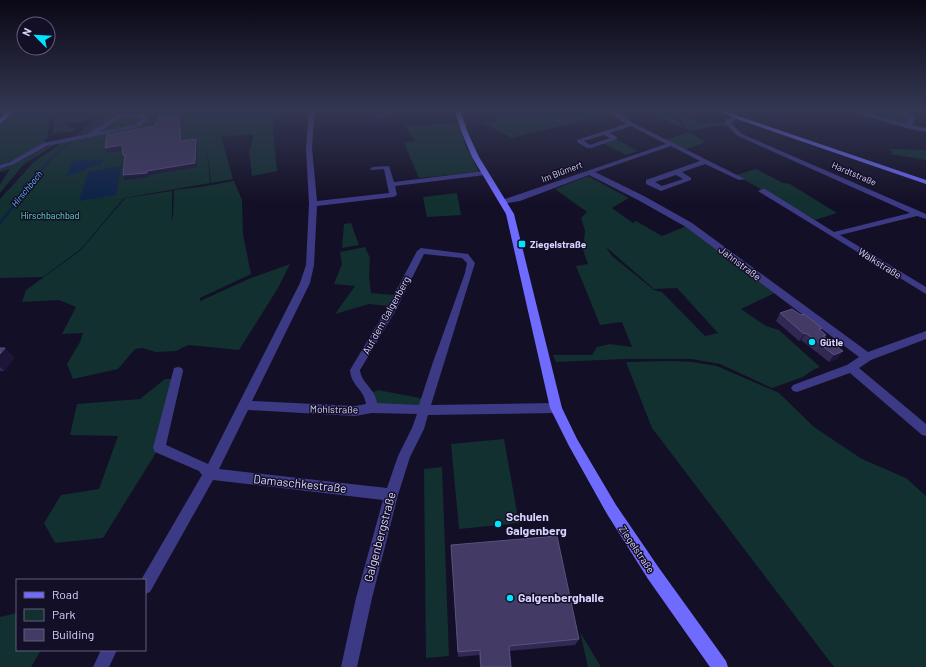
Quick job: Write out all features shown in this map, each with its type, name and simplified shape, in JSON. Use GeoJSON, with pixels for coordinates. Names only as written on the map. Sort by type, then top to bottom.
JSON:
{"type":"FeatureCollection","features":[{"type":"Feature","properties":{"kind":"main road","name":"Ziegelstraße"},"geometry":{"type":"LineString","coordinates":[[468,140],[472,151],[505,202],[510,214],[519,246],[556,408],[584,464],[631,540],[720,667]]}},
{"type":"Feature","properties":{"kind":"main road"},"geometry":{"type":"LineString","coordinates":[[804,140],[926,182]]}},
{"type":"Feature","properties":{"kind":"street"},"geometry":{"type":"LineString","coordinates":[[0,167],[12,163],[45,144],[64,140]]}},
{"type":"Feature","properties":{"kind":"street"},"geometry":{"type":"LineString","coordinates":[[146,585],[210,474],[292,312],[305,283],[310,265],[313,204],[310,140]]}},
{"type":"Feature","properties":{"kind":"street"},"geometry":{"type":"LineString","coordinates":[[664,140],[741,179]]}},
{"type":"Feature","properties":{"kind":"street","name":"Hardtstraße"},"geometry":{"type":"LineString","coordinates":[[752,140],[923,215]]}},
{"type":"Feature","properties":{"kind":"street","name":"Im Blümert"},"geometry":{"type":"LineString","coordinates":[[505,202],[672,144]]}},
{"type":"Feature","properties":{"kind":"street"},"geometry":{"type":"LineString","coordinates":[[676,172],[706,161]]}},
{"type":"Feature","properties":{"kind":"street"},"geometry":{"type":"LineString","coordinates":[[313,204],[393,195],[387,167],[374,169]]}},
{"type":"Feature","properties":{"kind":"street","name":"Jahnstraße"},"geometry":{"type":"LineString","coordinates":[[589,172],[660,208],[688,225],[866,357]]}},
{"type":"Feature","properties":{"kind":"street"},"geometry":{"type":"LineString","coordinates":[[390,182],[485,173]]}},
{"type":"Feature","properties":{"kind":"street","name":"Walkstraße"},"geometry":{"type":"LineString","coordinates":[[762,191],[926,291]]}},
{"type":"Feature","properties":{"kind":"street","name":"Hardtstraße"},"geometry":{"type":"LineString","coordinates":[[834,234],[923,215]]}},
{"type":"Feature","properties":{"kind":"street","name":"Auf dem Galgenberg"},"geometry":{"type":"LineString","coordinates":[[372,408],[370,393],[358,382],[355,377],[355,370],[390,310],[421,251],[455,254]]}},
{"type":"Feature","properties":{"kind":"street","name":"Galgenbergstraße"},"geometry":{"type":"LineString","coordinates":[[349,667],[364,598],[391,494],[404,456],[418,429],[438,365],[470,273],[470,263],[465,256],[455,254]]}},
{"type":"Feature","properties":{"kind":"street"},"geometry":{"type":"LineString","coordinates":[[797,388],[851,368],[866,357],[926,335]]}},
{"type":"Feature","properties":{"kind":"street"},"geometry":{"type":"LineString","coordinates":[[851,368],[926,431]]}},
{"type":"Feature","properties":{"kind":"street"},"geometry":{"type":"LineString","coordinates":[[178,371],[159,448],[203,467],[210,474]]}},
{"type":"Feature","properties":{"kind":"street","name":"Mohlstraße"},"geometry":{"type":"LineString","coordinates":[[244,405],[355,411],[372,408],[424,410]]}},
{"type":"Feature","properties":{"kind":"street"},"geometry":{"type":"LineString","coordinates":[[424,410],[556,408]]}},
{"type":"Feature","properties":{"kind":"street","name":"Damaschkestraße"},"geometry":{"type":"LineString","coordinates":[[210,474],[391,494]]}},
{"type":"Feature","properties":{"kind":"street"},"geometry":{"type":"LineString","coordinates":[[101,667],[109,651]]}},
{"type":"Feature","properties":{"kind":"green space"},"geometry":{"type":"Polygon","coordinates":[[[0,140],[44,140],[45,142],[14,160],[0,165],[0,140]]]}},
{"type":"Feature","properties":{"kind":"green space","name":"Hirschbachbad"},"geometry":{"type":"Polygon","coordinates":[[[66,140],[206,140],[210,183],[124,198],[81,249],[43,277],[0,278],[0,199],[34,162],[66,140]]]}},
{"type":"Feature","properties":{"kind":"green space","name":"Hirschbachbad"},"geometry":{"type":"Polygon","coordinates":[[[206,140],[222,140],[233,179],[211,183],[206,140]]]}},
{"type":"Feature","properties":{"kind":"green space","name":"Hirschbachbad"},"geometry":{"type":"Polygon","coordinates":[[[252,140],[274,140],[277,171],[252,176],[249,152],[252,140]]]}},
{"type":"Feature","properties":{"kind":"green space"},"geometry":{"type":"Polygon","coordinates":[[[464,140],[479,172],[419,178],[404,143],[415,141],[464,140]]]}},
{"type":"Feature","properties":{"kind":"green space"},"geometry":{"type":"Polygon","coordinates":[[[618,140],[638,151],[626,155],[603,143],[618,140]]]}},
{"type":"Feature","properties":{"kind":"green space"},"geometry":{"type":"Polygon","coordinates":[[[666,140],[703,140],[706,142],[684,150],[666,140]]]}},
{"type":"Feature","properties":{"kind":"green space"},"geometry":{"type":"Polygon","coordinates":[[[59,142],[23,165],[0,193],[0,184],[10,169],[0,172],[0,169],[59,142]]]}},
{"type":"Feature","properties":{"kind":"green space"},"geometry":{"type":"Polygon","coordinates":[[[889,149],[926,150],[926,160],[890,154],[893,152],[889,149]]]}},
{"type":"Feature","properties":{"kind":"green space"},"geometry":{"type":"Polygon","coordinates":[[[756,169],[783,183],[790,184],[837,213],[815,220],[736,175],[756,169]]]}},
{"type":"Feature","properties":{"kind":"green space"},"geometry":{"type":"Polygon","coordinates":[[[588,176],[629,198],[612,208],[633,223],[636,221],[662,236],[689,225],[779,291],[741,309],[766,326],[779,330],[820,367],[803,377],[772,388],[720,364],[691,359],[625,359],[556,362],[553,355],[592,355],[597,347],[610,344],[632,347],[622,322],[600,325],[576,266],[588,264],[583,250],[585,231],[581,218],[587,212],[555,189],[588,176]],[[606,247],[612,256],[654,290],[662,292],[705,336],[718,333],[677,288],[654,289],[606,247]]]}},
{"type":"Feature","properties":{"kind":"green space"},"geometry":{"type":"Polygon","coordinates":[[[234,181],[242,200],[243,234],[251,274],[200,298],[200,301],[251,278],[290,264],[278,288],[239,350],[188,345],[176,351],[156,352],[142,348],[135,349],[118,369],[73,379],[67,364],[80,342],[83,333],[62,334],[76,307],[59,300],[22,302],[26,290],[81,250],[125,198],[172,191],[172,216],[170,223],[173,216],[174,190],[234,181]]]}},
{"type":"Feature","properties":{"kind":"green space"},"geometry":{"type":"Polygon","coordinates":[[[457,193],[461,215],[427,217],[423,197],[457,193]]]}},
{"type":"Feature","properties":{"kind":"green space"},"geometry":{"type":"Polygon","coordinates":[[[351,223],[359,245],[342,248],[344,224],[351,223]]]}},
{"type":"Feature","properties":{"kind":"green space"},"geometry":{"type":"Polygon","coordinates":[[[365,247],[370,258],[369,277],[371,293],[394,295],[388,306],[369,304],[335,314],[355,286],[334,284],[342,264],[340,252],[365,247]]]}},
{"type":"Feature","properties":{"kind":"green space"},"geometry":{"type":"Polygon","coordinates":[[[626,362],[692,362],[717,366],[779,393],[814,427],[862,459],[906,478],[926,496],[926,667],[834,667],[652,428],[626,362]]]}},
{"type":"Feature","properties":{"kind":"green space"},"geometry":{"type":"Polygon","coordinates":[[[165,379],[175,379],[159,448],[103,538],[55,543],[44,523],[61,495],[99,489],[118,436],[70,435],[77,404],[140,399],[165,379]]]}},
{"type":"Feature","properties":{"kind":"green space"},"geometry":{"type":"Polygon","coordinates":[[[378,390],[425,399],[422,409],[375,406],[371,393],[378,390]]]}},
{"type":"Feature","properties":{"kind":"green space"},"geometry":{"type":"Polygon","coordinates":[[[504,439],[519,523],[459,529],[451,444],[504,439]]]}},
{"type":"Feature","properties":{"kind":"green space"},"geometry":{"type":"Polygon","coordinates":[[[442,467],[449,656],[426,658],[424,469],[442,467]]]}},
{"type":"Feature","properties":{"kind":"green space"},"geometry":{"type":"Polygon","coordinates":[[[16,613],[16,651],[40,651],[31,667],[0,667],[0,617],[16,613]]]}},
{"type":"Feature","properties":{"kind":"green space"},"geometry":{"type":"Polygon","coordinates":[[[580,632],[601,667],[588,667],[580,632]]]}},
{"type":"Feature","properties":{"kind":"water"},"geometry":{"type":"Polygon","coordinates":[[[89,159],[88,161],[103,160],[100,165],[66,176],[73,161],[89,159]]]}},
{"type":"Feature","properties":{"kind":"water"},"geometry":{"type":"Polygon","coordinates":[[[122,166],[116,195],[79,201],[88,172],[122,166]]]}},
{"type":"Feature","properties":{"kind":"building"},"geometry":{"type":"Polygon","coordinates":[[[106,140],[196,140],[195,163],[147,171],[147,173],[123,175],[125,155],[123,155],[122,145],[105,148],[106,140]]]}},
{"type":"Feature","properties":{"kind":"building"},"geometry":{"type":"Polygon","coordinates":[[[792,309],[801,315],[804,314],[822,328],[819,329],[826,335],[823,336],[843,351],[834,355],[806,333],[804,334],[780,313],[792,309]]]}},
{"type":"Feature","properties":{"kind":"building"},"geometry":{"type":"Polygon","coordinates":[[[0,348],[5,348],[0,354],[0,348]]]}},
{"type":"Feature","properties":{"kind":"building","name":"Galgenberghalle"},"geometry":{"type":"Polygon","coordinates":[[[557,536],[579,639],[509,646],[511,667],[481,667],[480,650],[458,652],[451,545],[557,536]]]}},
{"type":"Feature","properties":{"kind":"waterway","name":"Hirschbach"},"geometry":{"type":"LineString","coordinates":[[18,200],[52,157],[71,141]]}},
{"type":"Feature","properties":{"kind":"waterway","name":"Hirschbach"},"geometry":{"type":"LineString","coordinates":[[0,223],[19,199]]}},
{"type":"Feature","properties":{"kind":"place","name":"Ziegelstraße"},"geometry":{"type":"Point","coordinates":[522,244]}},
{"type":"Feature","properties":{"kind":"place","name":"Gütle"},"geometry":{"type":"Point","coordinates":[812,342]}},
{"type":"Feature","properties":{"kind":"place","name":"Schulen Galgenberg"},"geometry":{"type":"Point","coordinates":[498,524]}},
{"type":"Feature","properties":{"kind":"place","name":"Galgenberghalle"},"geometry":{"type":"Point","coordinates":[510,598]}}]}
